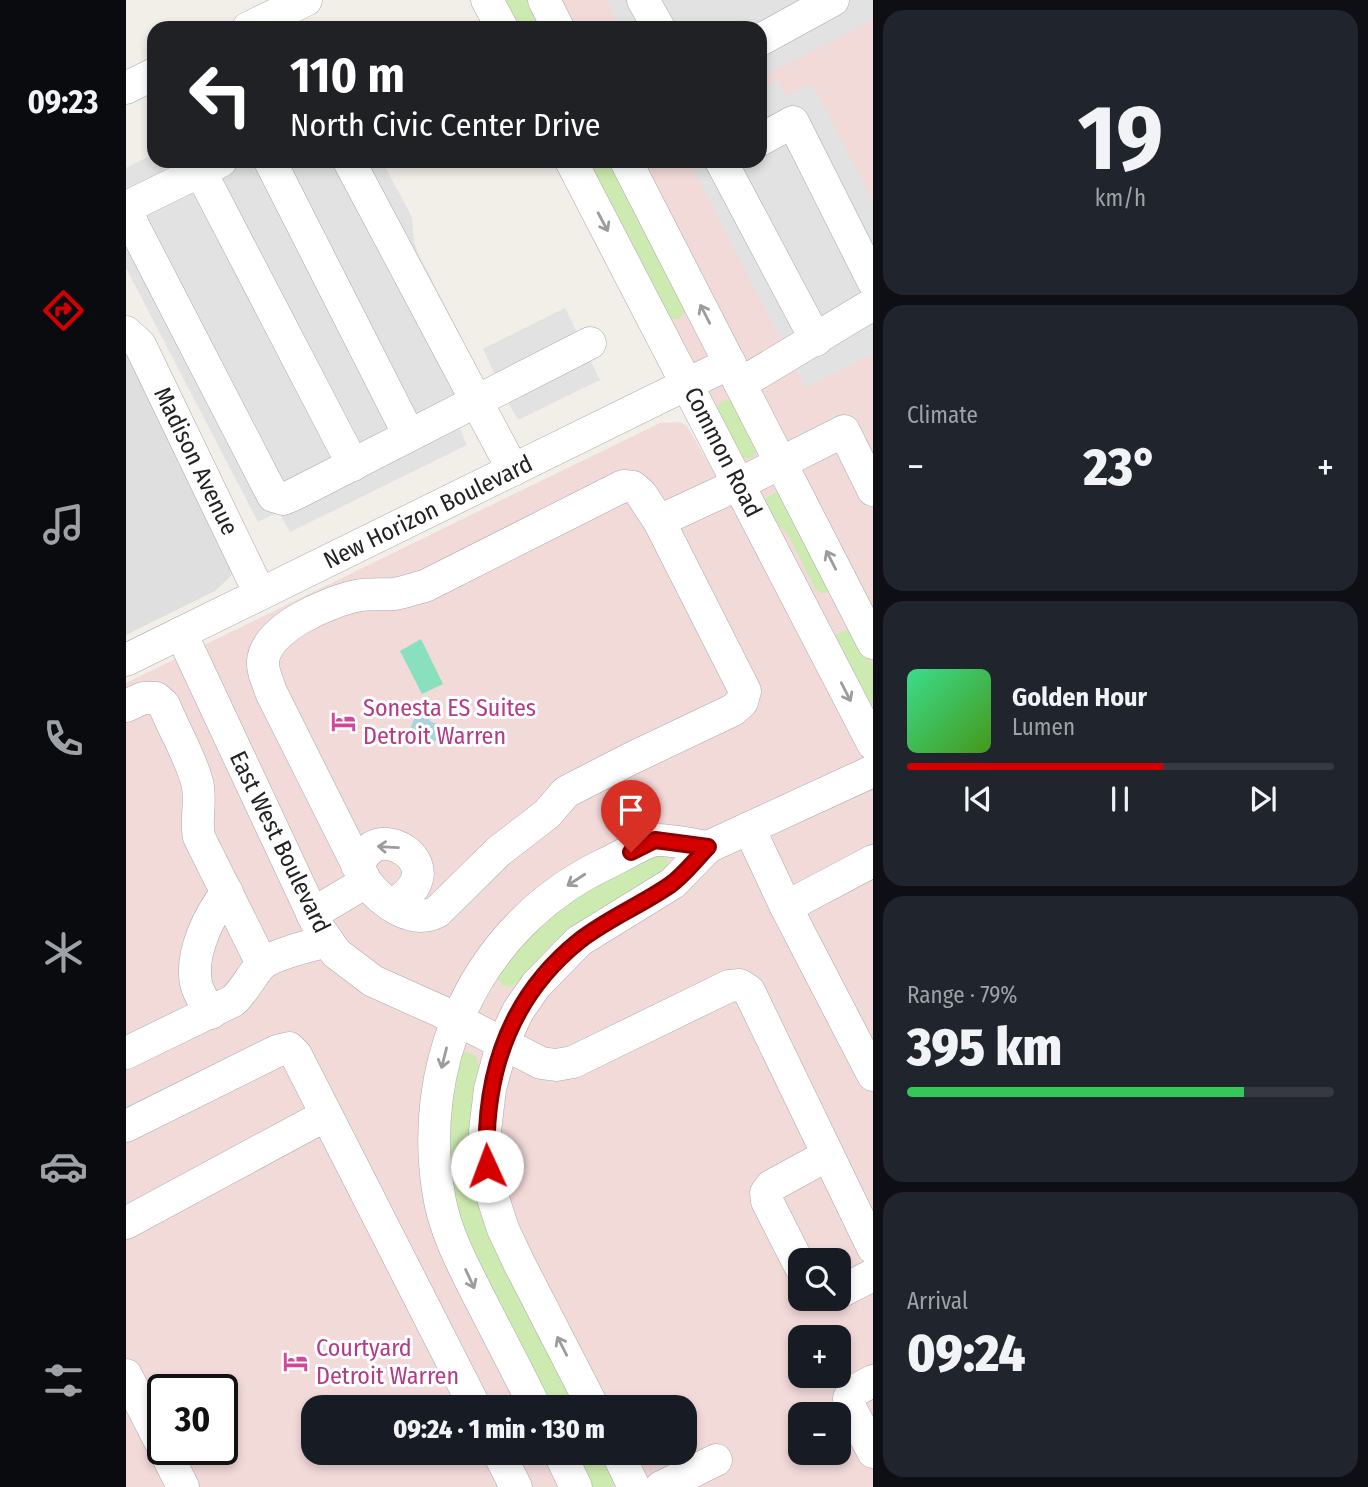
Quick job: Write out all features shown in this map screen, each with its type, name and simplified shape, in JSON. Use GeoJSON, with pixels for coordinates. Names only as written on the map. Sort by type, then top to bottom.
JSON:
{"type":"FeatureCollection","features":[{"type":"Feature","properties":{"kind":"street"},"geometry":{"type":"LineString","coordinates":[[262,21],[306,0]]}},
{"type":"Feature","properties":{"kind":"street"},"geometry":{"type":"LineString","coordinates":[[487,0],[498,21]]}},
{"type":"Feature","properties":{"kind":"street"},"geometry":{"type":"LineString","coordinates":[[544,0],[554,21]]}},
{"type":"Feature","properties":{"kind":"street"},"geometry":{"type":"LineString","coordinates":[[643,0],[655,21]]}},
{"type":"Feature","properties":{"kind":"street"},"geometry":{"type":"LineString","coordinates":[[767,36],[833,0]]}},
{"type":"Feature","properties":{"kind":"street"},"geometry":{"type":"LineString","coordinates":[[767,136],[793,122],[873,281]]}},
{"type":"Feature","properties":{"kind":"street"},"geometry":{"type":"LineString","coordinates":[[199,168],[135,203],[129,213],[273,496],[283,499],[293,495],[590,343]]}},
{"type":"Feature","properties":{"kind":"street"},"geometry":{"type":"LineString","coordinates":[[206,168],[353,465]]}},
{"type":"Feature","properties":{"kind":"street"},"geometry":{"type":"LineString","coordinates":[[274,168],[409,435]]}},
{"type":"Feature","properties":{"kind":"street"},"geometry":{"type":"LineString","coordinates":[[353,168],[513,470]]}},
{"type":"Feature","properties":{"kind":"street","name":"Common Road"},"geometry":{"type":"LineString","coordinates":[[575,168],[873,744]]}},
{"type":"Feature","properties":{"kind":"street","name":"Common Road"},"geometry":{"type":"LineString","coordinates":[[630,168],[781,464],[863,596],[873,643]]}},
{"type":"Feature","properties":{"kind":"street"},"geometry":{"type":"LineString","coordinates":[[725,168],[816,340]]}},
{"type":"Feature","properties":{"kind":"street","name":"New Horizon Boulevard"},"geometry":{"type":"LineString","coordinates":[[126,660],[688,384],[735,373],[816,340],[873,304]]}},
{"type":"Feature","properties":{"kind":"street","name":"Madison Avenue"},"geometry":{"type":"LineString","coordinates":[[126,332],[140,345],[260,594]]}},
{"type":"Feature","properties":{"kind":"street"},"geometry":{"type":"LineString","coordinates":[[659,521],[781,464],[844,430],[873,490]]}},
{"type":"Feature","properties":{"kind":"street"},"geometry":{"type":"LineString","coordinates":[[624,486],[633,487],[641,494],[659,521],[745,691],[742,702],[733,710],[566,792],[547,814],[499,850],[437,912],[426,918],[411,915],[375,893],[361,873],[271,692],[263,665],[264,654],[273,639],[280,631],[313,612],[352,597],[369,593],[395,594],[425,586],[624,486]]}},
{"type":"Feature","properties":{"kind":"street"},"geometry":{"type":"LineString","coordinates":[[811,625],[863,596]]}},
{"type":"Feature","properties":{"kind":"street","name":"East West Boulevard"},"geometry":{"type":"LineString","coordinates":[[181,633],[312,914],[336,953],[373,981],[541,1063],[556,1065],[573,1062],[729,986],[740,985],[749,991],[828,1155]]}},
{"type":"Feature","properties":{"kind":"street"},"geometry":{"type":"LineString","coordinates":[[126,706],[144,698],[156,698],[164,705],[197,782],[200,798],[196,824],[199,837],[262,964]]}},
{"type":"Feature","properties":{"kind":"street"},"geometry":{"type":"LineString","coordinates":[[587,1395],[519,1263],[492,1195],[485,1131],[490,1090],[502,1045],[518,1011],[558,961],[579,941],[673,883],[708,847],[873,771]]}},
{"type":"Feature","properties":{"kind":"street"},"geometry":{"type":"LineString","coordinates":[[749,828],[786,907],[872,1072]]}},
{"type":"Feature","properties":{"kind":"street"},"geometry":{"type":"LineString","coordinates":[[529,1395],[470,1280],[441,1204],[435,1167],[434,1122],[446,1050],[477,981],[508,937],[531,913],[558,892],[585,874],[655,840],[708,847]]}},
{"type":"Feature","properties":{"kind":"street"},"geometry":{"type":"LineString","coordinates":[[312,914],[361,873],[372,847],[383,844],[407,850],[418,870],[410,891],[393,906]]}},
{"type":"Feature","properties":{"kind":"street"},"geometry":{"type":"LineString","coordinates":[[786,907],[873,861]]}},
{"type":"Feature","properties":{"kind":"street"},"geometry":{"type":"LineString","coordinates":[[211,1013],[196,987],[194,967],[207,923],[227,892]]}},
{"type":"Feature","properties":{"kind":"street"},"geometry":{"type":"LineString","coordinates":[[126,1053],[233,1001],[242,993],[262,964],[301,948],[328,941]]}},
{"type":"Feature","properties":{"kind":"street"},"geometry":{"type":"LineString","coordinates":[[126,1126],[277,1051],[289,1048],[296,1055],[469,1395]]}},
{"type":"Feature","properties":{"kind":"street"},"geometry":{"type":"LineString","coordinates":[[126,1223],[326,1115]]}},
{"type":"Feature","properties":{"kind":"street"},"geometry":{"type":"LineString","coordinates":[[791,1248],[767,1201],[766,1193],[771,1186],[828,1155],[873,1248]]}},
{"type":"Feature","properties":{"kind":"street"},"geometry":{"type":"LineString","coordinates":[[851,1286],[873,1275]]}},
{"type":"Feature","properties":{"kind":"street"},"geometry":{"type":"LineString","coordinates":[[126,1375],[147,1416]]}},
{"type":"Feature","properties":{"kind":"street"},"geometry":{"type":"LineString","coordinates":[[873,1381],[854,1391],[849,1398],[850,1407],[873,1452]]}},
{"type":"Feature","properties":{"kind":"street"},"geometry":{"type":"LineString","coordinates":[[661,1487],[716,1460]]}},
{"type":"Feature","properties":{"kind":"street"},"geometry":{"type":"LineString","coordinates":[[172,1465],[183,1487]]}},
{"type":"Feature","properties":{"kind":"street"},"geometry":{"type":"LineString","coordinates":[[505,1465],[516,1487]]}},
{"type":"Feature","properties":{"kind":"street"},"geometry":{"type":"LineString","coordinates":[[565,1465],[576,1487]]}},
{"type":"Feature","properties":{"kind":"street"},"geometry":{"type":"LineString","coordinates":[[624,1465],[635,1487]]}},
{"type":"Feature","properties":{"kind":"shaded area"},"geometry":{"type":"Polygon","coordinates":[[[478,0],[873,0],[873,1487],[126,1487],[126,683],[660,423],[680,422],[687,426],[718,480],[562,168],[767,168],[767,21],[488,21],[478,0]]]}},
{"type":"Feature","properties":{"kind":"shaded area"},"geometry":{"type":"Polygon","coordinates":[[[607,0],[873,0],[873,20],[767,74],[767,21],[618,21],[607,0]]]}},
{"type":"Feature","properties":{"kind":"shaded area"},"geometry":{"type":"Polygon","coordinates":[[[778,81],[786,96],[812,83],[873,202],[873,354],[806,388],[693,168],[767,168],[767,86],[778,81]]]}},
{"type":"Feature","properties":{"kind":"shaded area"},"geometry":{"type":"Polygon","coordinates":[[[147,158],[147,168],[163,168],[166,174],[179,168],[386,168],[412,217],[414,242],[419,255],[484,381],[495,375],[483,349],[565,308],[600,380],[518,420],[506,398],[458,424],[467,445],[290,532],[279,512],[258,522],[126,268],[126,168],[147,158]]]}},
{"type":"Feature","properties":{"kind":"shaded area"},"geometry":{"type":"Polygon","coordinates":[[[126,343],[235,568],[231,576],[215,591],[126,635],[126,343]]]}},
{"type":"Feature","properties":{"kind":"green space"},"geometry":{"type":"Polygon","coordinates":[[[501,0],[530,0],[540,21],[512,21],[501,0]]]}},
{"type":"Feature","properties":{"kind":"green space"},"geometry":{"type":"Polygon","coordinates":[[[588,168],[616,168],[687,310],[679,319],[668,319],[588,168]]]}},
{"type":"Feature","properties":{"kind":"green space"},"geometry":{"type":"Polygon","coordinates":[[[722,401],[733,401],[759,449],[752,458],[740,458],[715,411],[722,401]]]}},
{"type":"Feature","properties":{"kind":"green space"},"geometry":{"type":"Polygon","coordinates":[[[776,492],[782,494],[830,590],[822,594],[815,588],[787,533],[768,516],[763,503],[776,492]]]}},
{"type":"Feature","properties":{"kind":"green space"},"geometry":{"type":"Polygon","coordinates":[[[846,630],[857,634],[873,665],[873,702],[865,702],[833,640],[836,635],[846,630]]]}},
{"type":"Feature","properties":{"kind":"green space"},"geometry":{"type":"Polygon","coordinates":[[[421,639],[443,684],[422,694],[400,651],[421,639]]]}},
{"type":"Feature","properties":{"kind":"green space"},"geometry":{"type":"Polygon","coordinates":[[[655,852],[665,854],[670,865],[663,876],[592,914],[553,943],[519,981],[507,987],[502,985],[496,974],[550,912],[655,852]]]}},
{"type":"Feature","properties":{"kind":"green space"},"geometry":{"type":"Polygon","coordinates":[[[466,1052],[475,1055],[479,1067],[473,1097],[575,1395],[544,1395],[498,1309],[467,1239],[448,1168],[446,1133],[449,1104],[460,1054],[466,1052]]]}},
{"type":"Feature","properties":{"kind":"green space"},"geometry":{"type":"Polygon","coordinates":[[[579,1465],[607,1465],[614,1482],[612,1487],[591,1487],[579,1465]]]}},
{"type":"Feature","properties":{"kind":"water"},"geometry":{"type":"Polygon","coordinates":[[[427,715],[431,722],[455,729],[451,746],[409,733],[415,716],[427,715]]]}},
{"type":"Feature","properties":{"kind":"place","name":"Sonesta ES Suites Detroit Warren"},"geometry":{"type":"Point","coordinates":[343,722]}},
{"type":"Feature","properties":{"kind":"place","name":"Courtyard Detroit Warren"},"geometry":{"type":"Point","coordinates":[296,1362]}},
{"type":"Feature","properties":{"kind":"route"},"geometry":{"type":"LineString","coordinates":[[487,1166],[485,1131],[490,1090],[502,1045],[518,1011],[536,985],[579,941],[673,883],[708,847],[655,840],[631,852]]}}]}
